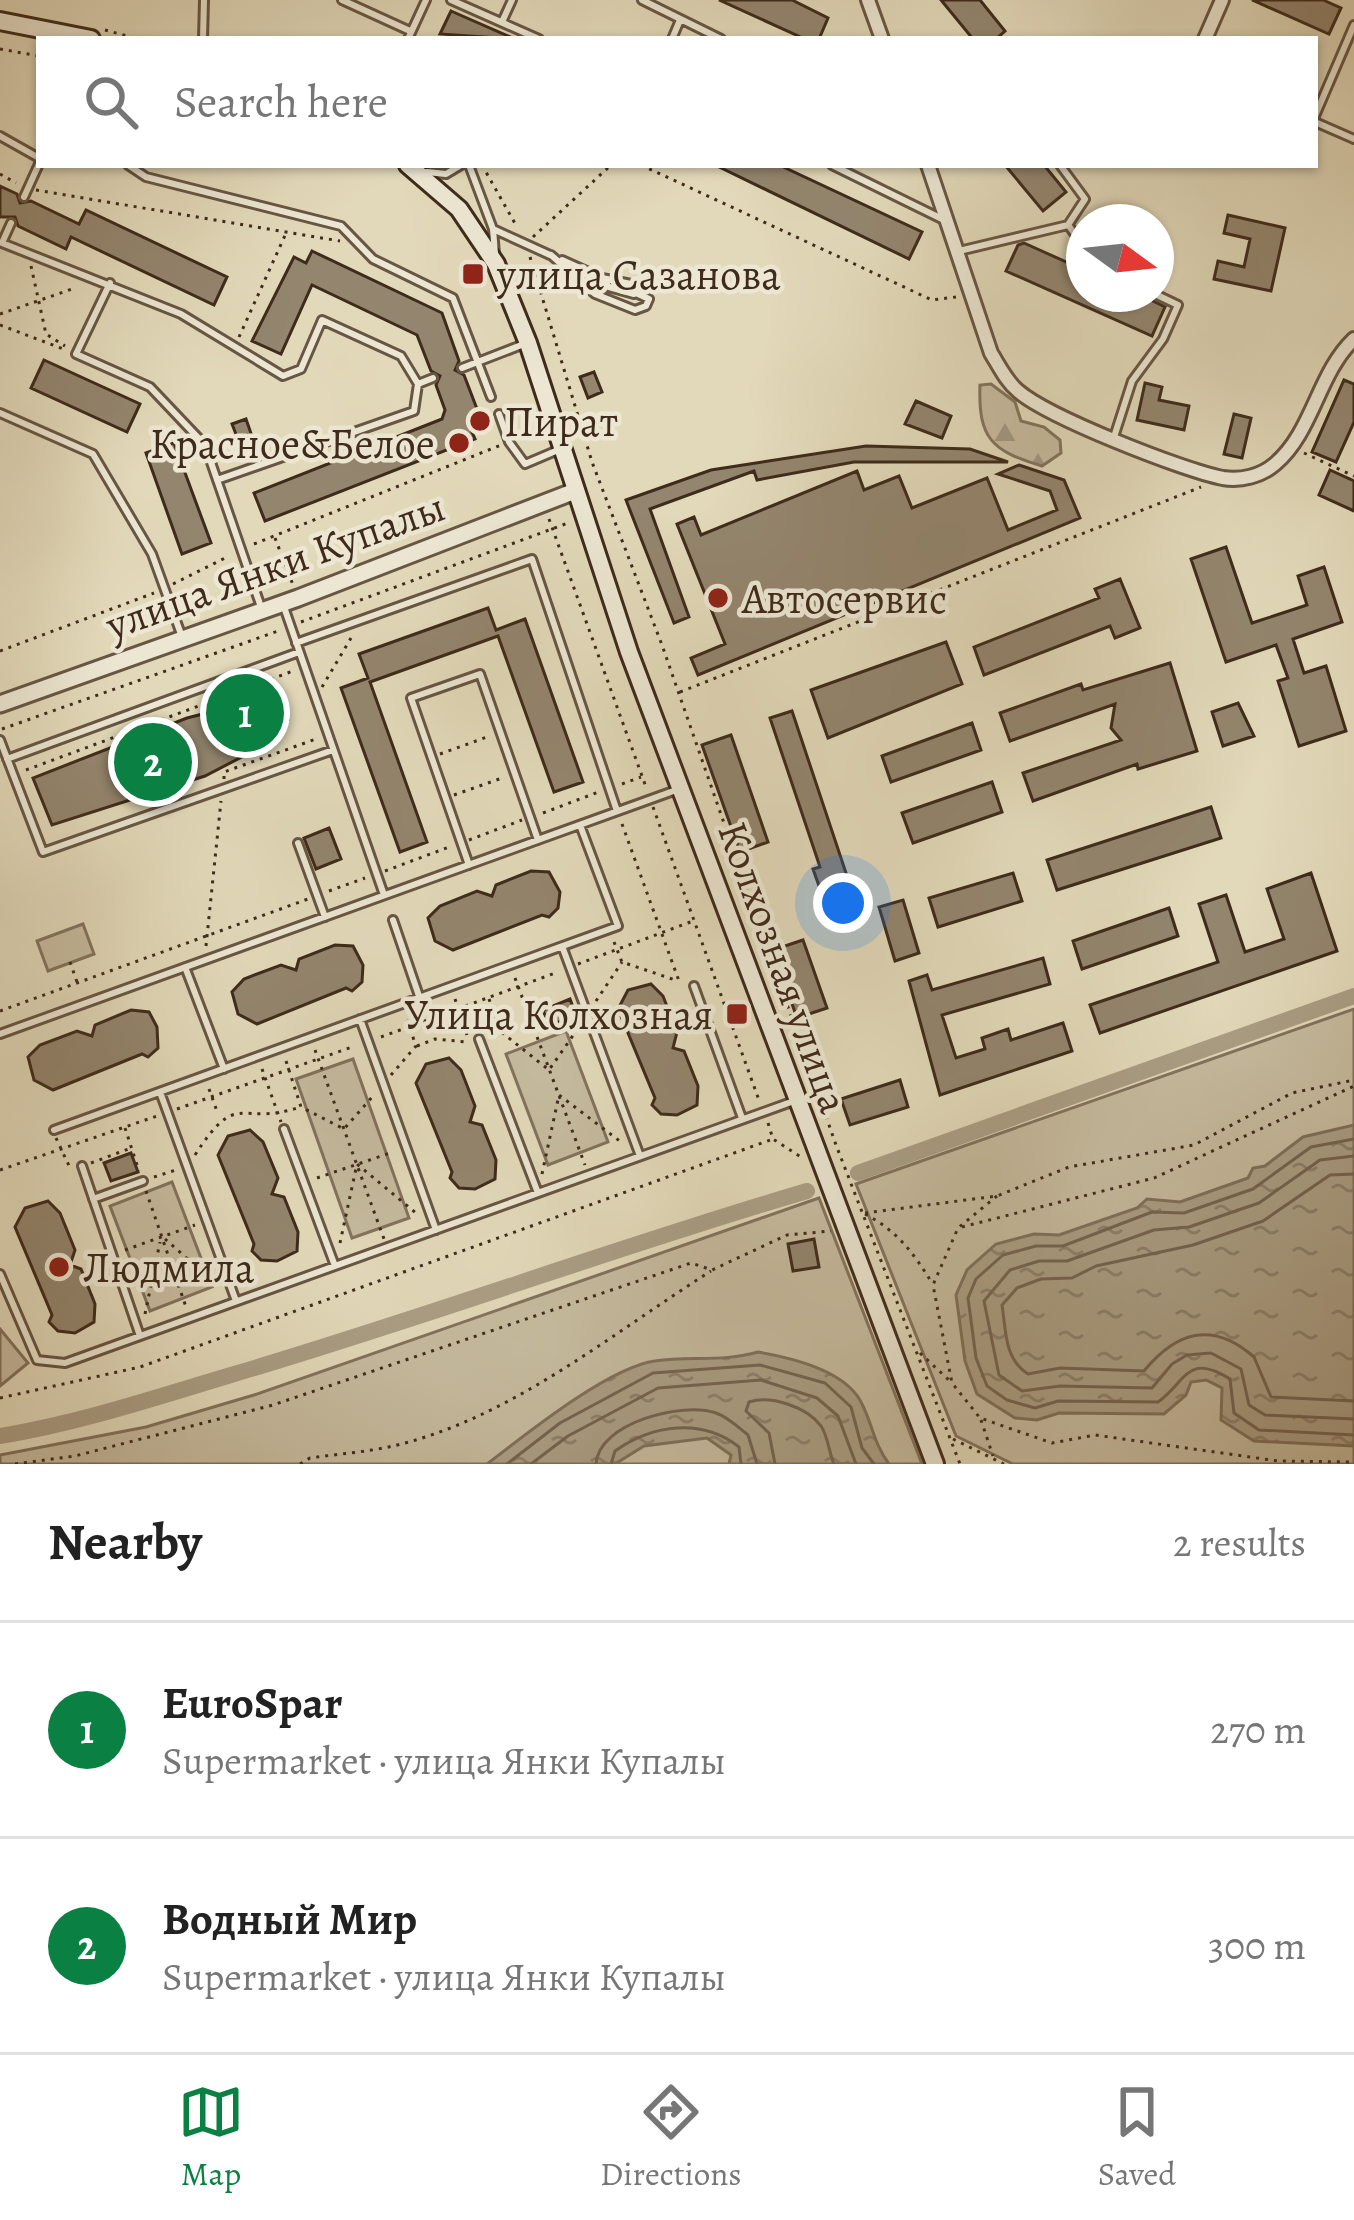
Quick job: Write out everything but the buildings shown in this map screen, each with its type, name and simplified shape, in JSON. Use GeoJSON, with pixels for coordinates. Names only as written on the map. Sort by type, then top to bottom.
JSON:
{"type":"FeatureCollection","features":[{"type":"Feature","properties":{"kind":"main road"},"geometry":{"type":"LineString","coordinates":[[0,21],[76,36]]}},
{"type":"Feature","properties":{"kind":"main road","name":"Колхозная улица"},"geometry":{"type":"LineString","coordinates":[[412,168],[459,209],[496,264],[528,343],[574,491],[680,788],[934,1464]]}},
{"type":"Feature","properties":{"kind":"street"},"geometry":{"type":"LineString","coordinates":[[868,0],[881,36]]}},
{"type":"Feature","properties":{"kind":"street"},"geometry":{"type":"LineString","coordinates":[[1206,36],[1222,0]]}},
{"type":"Feature","properties":{"kind":"street"},"geometry":{"type":"LineString","coordinates":[[929,168],[991,353],[1018,392],[1114,437],[1224,478],[1260,474],[1291,448],[1354,339]]}},
{"type":"Feature","properties":{"kind":"street","name":"улица Янки Купалы"},"geometry":{"type":"LineString","coordinates":[[0,704],[290,601],[574,491]]}},
{"type":"Feature","properties":{"kind":"lane"},"geometry":{"type":"LineString","coordinates":[[203,36],[204,0]]}},
{"type":"Feature","properties":{"kind":"lane"},"geometry":{"type":"LineString","coordinates":[[342,0],[409,35],[426,0]]}},
{"type":"Feature","properties":{"kind":"lane"},"geometry":{"type":"LineString","coordinates":[[451,0],[532,36]]}},
{"type":"Feature","properties":{"kind":"lane"},"geometry":{"type":"LineString","coordinates":[[502,22],[512,0]]}},
{"type":"Feature","properties":{"kind":"lane"},"geometry":{"type":"LineString","coordinates":[[642,0],[715,36]]}},
{"type":"Feature","properties":{"kind":"lane"},"geometry":{"type":"LineString","coordinates":[[673,36],[680,20]]}},
{"type":"Feature","properties":{"kind":"lane"},"geometry":{"type":"LineString","coordinates":[[1318,112],[1354,25]]}},
{"type":"Feature","properties":{"kind":"lane"},"geometry":{"type":"LineString","coordinates":[[1318,121],[1354,139]]}},
{"type":"Feature","properties":{"kind":"lane"},"geometry":{"type":"LineString","coordinates":[[0,136],[36,159]]}},
{"type":"Feature","properties":{"kind":"lane"},"geometry":{"type":"LineString","coordinates":[[26,193],[36,168]]}},
{"type":"Feature","properties":{"kind":"lane"},"geometry":{"type":"LineString","coordinates":[[132,168],[146,177],[341,226],[374,259],[453,298],[491,397]]}},
{"type":"Feature","properties":{"kind":"lane"},"geometry":{"type":"LineString","coordinates":[[419,168],[446,174],[459,168]]}},
{"type":"Feature","properties":{"kind":"lane"},"geometry":{"type":"LineString","coordinates":[[466,168],[493,229],[496,264]]}},
{"type":"Feature","properties":{"kind":"lane"},"geometry":{"type":"LineString","coordinates":[[839,168],[948,222]]}},
{"type":"Feature","properties":{"kind":"lane"},"geometry":{"type":"LineString","coordinates":[[1062,168],[1085,199],[1082,204]]}},
{"type":"Feature","properties":{"kind":"lane"},"geometry":{"type":"LineString","coordinates":[[11,223],[1,243],[39,262],[110,283],[181,314],[284,376],[301,369],[322,320],[401,356],[418,384],[414,411],[217,479]]}},
{"type":"Feature","properties":{"kind":"lane"},"geometry":{"type":"LineString","coordinates":[[959,251],[1066,224]]}},
{"type":"Feature","properties":{"kind":"lane"},"geometry":{"type":"LineString","coordinates":[[493,229],[602,278],[632,284],[636,293],[650,299],[634,310],[595,294],[550,256]]}},
{"type":"Feature","properties":{"kind":"lane"},"geometry":{"type":"LineString","coordinates":[[110,283],[76,354],[150,387],[205,445],[262,611]]}},
{"type":"Feature","properties":{"kind":"lane"},"geometry":{"type":"LineString","coordinates":[[1114,437],[1132,381],[1163,339],[1178,305],[1174,303]]}},
{"type":"Feature","properties":{"kind":"lane"},"geometry":{"type":"LineString","coordinates":[[462,368],[528,343]]}},
{"type":"Feature","properties":{"kind":"lane"},"geometry":{"type":"LineString","coordinates":[[418,384],[433,378]]}},
{"type":"Feature","properties":{"kind":"lane"},"geometry":{"type":"LineString","coordinates":[[0,412],[93,454],[152,554],[182,637]]}},
{"type":"Feature","properties":{"kind":"lane"},"geometry":{"type":"LineString","coordinates":[[499,414],[508,442],[525,464],[560,449]]}},
{"type":"Feature","properties":{"kind":"lane"},"geometry":{"type":"LineString","coordinates":[[7,758],[532,559],[617,811]]}},
{"type":"Feature","properties":{"kind":"lane"},"geometry":{"type":"LineString","coordinates":[[290,601],[290,626],[384,896]]}},
{"type":"Feature","properties":{"kind":"lane"},"geometry":{"type":"LineString","coordinates":[[469,865],[411,698],[480,674],[538,840]]}},
{"type":"Feature","properties":{"kind":"lane"},"geometry":{"type":"LineString","coordinates":[[0,740],[44,852],[333,750]]}},
{"type":"Feature","properties":{"kind":"lane"},"geometry":{"type":"LineString","coordinates":[[0,1034],[680,788]]}},
{"type":"Feature","properties":{"kind":"lane"},"geometry":{"type":"LineString","coordinates":[[54,1130],[618,926],[580,825]]}},
{"type":"Feature","properties":{"kind":"lane"},"geometry":{"type":"LineString","coordinates":[[298,843],[325,917]]}},
{"type":"Feature","properties":{"kind":"lane"},"geometry":{"type":"LineString","coordinates":[[393,920],[419,998]]}},
{"type":"Feature","properties":{"kind":"lane"},"geometry":{"type":"LineString","coordinates":[[562,946],[640,1156]]}},
{"type":"Feature","properties":{"kind":"lane"},"geometry":{"type":"LineString","coordinates":[[185,968],[224,1069]]}},
{"type":"Feature","properties":{"kind":"lane"},"geometry":{"type":"LineString","coordinates":[[694,986],[742,1119]]}},
{"type":"Feature","properties":{"kind":"lane"},"geometry":{"type":"LineString","coordinates":[[360,1019],[406,1148],[441,1228]]}},
{"type":"Feature","properties":{"kind":"lane"},"geometry":{"type":"LineString","coordinates":[[479,1039],[534,1194]]}},
{"type":"Feature","properties":{"kind":"lane"},"geometry":{"type":"LineString","coordinates":[[160,1092],[236,1301]]}},
{"type":"Feature","properties":{"kind":"lane"},"geometry":{"type":"LineString","coordinates":[[0,1274],[38,1360],[65,1363],[794,1101]]}},
{"type":"Feature","properties":{"kind":"lane"},"geometry":{"type":"LineString","coordinates":[[284,1129],[332,1267]]}},
{"type":"Feature","properties":{"kind":"lane"},"geometry":{"type":"LineString","coordinates":[[82,1166],[140,1336]]}},
{"type":"Feature","properties":{"kind":"lane"},"geometry":{"type":"LineString","coordinates":[[93,1199],[142,1181]]}},
{"type":"Feature","properties":{"kind":"path"},"geometry":{"type":"LineString","coordinates":[[0,49],[36,55]]}},
{"type":"Feature","properties":{"kind":"path"},"geometry":{"type":"LineString","coordinates":[[484,168],[526,243],[592,462],[838,1149],[960,1464]]}},
{"type":"Feature","properties":{"kind":"path"},"geometry":{"type":"LineString","coordinates":[[526,243],[608,168]]}},
{"type":"Feature","properties":{"kind":"path"},"geometry":{"type":"LineString","coordinates":[[646,168],[932,300],[975,294]]}},
{"type":"Feature","properties":{"kind":"path"},"geometry":{"type":"LineString","coordinates":[[0,174],[26,193],[288,230],[344,244]]}},
{"type":"Feature","properties":{"kind":"path"},"geometry":{"type":"LineString","coordinates":[[235,346],[288,230]]}},
{"type":"Feature","properties":{"kind":"path"},"geometry":{"type":"LineString","coordinates":[[30,262],[46,334],[76,354]]}},
{"type":"Feature","properties":{"kind":"path"},"geometry":{"type":"LineString","coordinates":[[0,314],[75,289]]}},
{"type":"Feature","properties":{"kind":"path"},"geometry":{"type":"LineString","coordinates":[[0,325],[76,354]]}},
{"type":"Feature","properties":{"kind":"path"},"geometry":{"type":"LineString","coordinates":[[0,651],[162,590],[241,550],[508,442]]}},
{"type":"Feature","properties":{"kind":"path"},"geometry":{"type":"LineString","coordinates":[[1291,448],[1354,476]]}},
{"type":"Feature","properties":{"kind":"path"},"geometry":{"type":"LineString","coordinates":[[678,692],[1224,478]]}},
{"type":"Feature","properties":{"kind":"path"},"geometry":{"type":"LineString","coordinates":[[0,1398],[140,1367],[773,1139],[542,504]]}},
{"type":"Feature","properties":{"kind":"path"},"geometry":{"type":"LineString","coordinates":[[0,730],[553,528]]}},
{"type":"Feature","properties":{"kind":"path"},"geometry":{"type":"LineString","coordinates":[[532,559],[537,534]]}},
{"type":"Feature","properties":{"kind":"path"},"geometry":{"type":"LineString","coordinates":[[275,536],[290,601]]}},
{"type":"Feature","properties":{"kind":"path"},"geometry":{"type":"LineString","coordinates":[[315,699],[375,595]]}},
{"type":"Feature","properties":{"kind":"path"},"geometry":{"type":"LineString","coordinates":[[13,775],[304,667]]}},
{"type":"Feature","properties":{"kind":"path"},"geometry":{"type":"LineString","coordinates":[[432,757],[500,732]]}},
{"type":"Feature","properties":{"kind":"path"},"geometry":{"type":"LineString","coordinates":[[205,960],[224,772],[328,734]]}},
{"type":"Feature","properties":{"kind":"path"},"geometry":{"type":"LineString","coordinates":[[446,798],[515,773]]}},
{"type":"Feature","properties":{"kind":"path"},"geometry":{"type":"LineString","coordinates":[[617,811],[679,981]]}},
{"type":"Feature","properties":{"kind":"path"},"geometry":{"type":"LineString","coordinates":[[0,1170],[368,1042],[694,920]]}},
{"type":"Feature","properties":{"kind":"path"},"geometry":{"type":"LineString","coordinates":[[609,929],[622,962],[722,995]]}},
{"type":"Feature","properties":{"kind":"path"},"geometry":{"type":"LineString","coordinates":[[70,962],[77,983]]}},
{"type":"Feature","properties":{"kind":"path"},"geometry":{"type":"LineString","coordinates":[[510,965],[589,1174]]}},
{"type":"Feature","properties":{"kind":"path"},"geometry":{"type":"LineString","coordinates":[[416,1046],[435,1040],[470,1042],[451,986]]}},
{"type":"Feature","properties":{"kind":"path"},"geometry":{"type":"LineString","coordinates":[[488,997],[500,1031],[549,1070]]}},
{"type":"Feature","properties":{"kind":"path"},"geometry":{"type":"LineString","coordinates":[[310,1037],[387,1247]]}},
{"type":"Feature","properties":{"kind":"path"},"geometry":{"type":"LineString","coordinates":[[281,1048],[302,1107],[344,1129]]}},
{"type":"Feature","properties":{"kind":"path"},"geometry":{"type":"LineString","coordinates":[[257,1057],[284,1129]]}},
{"type":"Feature","properties":{"kind":"path"},"geometry":{"type":"LineString","coordinates":[[204,1076],[220,1117]]}},
{"type":"Feature","properties":{"kind":"path"},"geometry":{"type":"LineString","coordinates":[[863,1214],[997,1196],[1070,1167],[1194,1144],[1292,1093],[1354,1083]]}},
{"type":"Feature","properties":{"kind":"path"},"geometry":{"type":"LineString","coordinates":[[958,1228],[1154,1178],[1354,1083]]}},
{"type":"Feature","properties":{"kind":"path"},"geometry":{"type":"LineString","coordinates":[[559,1095],[640,1156]]}},
{"type":"Feature","properties":{"kind":"path"},"geometry":{"type":"LineString","coordinates":[[541,1222],[534,1194],[559,1095]]}},
{"type":"Feature","properties":{"kind":"path"},"geometry":{"type":"LineString","coordinates":[[142,1181],[187,1166],[220,1117],[237,1111],[279,1114],[302,1107]]}},
{"type":"Feature","properties":{"kind":"path"},"geometry":{"type":"LineString","coordinates":[[731,1124],[741,1151]]}},
{"type":"Feature","properties":{"kind":"path"},"geometry":{"type":"LineString","coordinates":[[124,1127],[190,1318]]}},
{"type":"Feature","properties":{"kind":"path"},"geometry":{"type":"LineString","coordinates":[[304,1182],[406,1148]]}},
{"type":"Feature","properties":{"kind":"path"},"geometry":{"type":"LineString","coordinates":[[357,1164],[441,1228],[455,1253]]}},
{"type":"Feature","properties":{"kind":"path"},"geometry":{"type":"LineString","coordinates":[[341,1295],[332,1267],[357,1164]]}},
{"type":"Feature","properties":{"kind":"path"},"geometry":{"type":"LineString","coordinates":[[933,1285],[958,1228],[997,1196]]}},
{"type":"Feature","properties":{"kind":"path"},"geometry":{"type":"LineString","coordinates":[[863,1214],[890,1227],[912,1250],[933,1285],[952,1382]]}},
{"type":"Feature","properties":{"kind":"path"},"geometry":{"type":"LineString","coordinates":[[112,1255],[207,1221]]}},
{"type":"Feature","properties":{"kind":"path"},"geometry":{"type":"LineString","coordinates":[[300,1464],[310,1458],[394,1446],[464,1421],[527,1390],[712,1270],[787,1235],[844,1225]]}},
{"type":"Feature","properties":{"kind":"path"},"geometry":{"type":"LineString","coordinates":[[162,1236],[236,1301]]}},
{"type":"Feature","properties":{"kind":"path"},"geometry":{"type":"LineString","coordinates":[[140,1336],[162,1236]]}},
{"type":"Feature","properties":{"kind":"path"},"geometry":{"type":"LineString","coordinates":[[15,1464],[175,1433],[692,1263],[712,1270]]}},
{"type":"Feature","properties":{"kind":"path"},"geometry":{"type":"LineString","coordinates":[[127,1340],[140,1367]]}},
{"type":"Feature","properties":{"kind":"path"},"geometry":{"type":"LineString","coordinates":[[919,1352],[952,1382],[980,1418],[994,1460]]}},
{"type":"Feature","properties":{"kind":"path"},"geometry":{"type":"LineString","coordinates":[[38,1360],[49,1388]]}},
{"type":"Feature","properties":{"kind":"path"},"geometry":{"type":"LineString","coordinates":[[980,1418],[1052,1443],[1095,1435],[1278,1461],[1354,1462]]}},
{"type":"Feature","properties":{"kind":"path"},"geometry":{"type":"LineString","coordinates":[[951,1438],[1004,1464]]}},
{"type":"Feature","properties":{"kind":"green space"},"geometry":{"type":"Polygon","coordinates":[[[991,384],[1015,402],[1021,421],[1044,427],[1060,440],[1061,453],[1042,466],[1011,455],[991,440],[982,418],[980,385],[991,384]]]}},
{"type":"Feature","properties":{"kind":"green space"},"geometry":{"type":"Polygon","coordinates":[[[83,924],[94,954],[48,971],[37,941],[83,924]]]}},
{"type":"Feature","properties":{"kind":"green space"},"geometry":{"type":"Polygon","coordinates":[[[1354,1009],[1354,1464],[1013,1464],[956,1436],[856,1184],[1354,1009]]]}},
{"type":"Feature","properties":{"kind":"green space"},"geometry":{"type":"Polygon","coordinates":[[[566,1031],[608,1142],[548,1165],[506,1054],[566,1031]]]}},
{"type":"Feature","properties":{"kind":"green space"},"geometry":{"type":"Polygon","coordinates":[[[353,1059],[409,1218],[352,1238],[296,1079],[353,1059]]]}},
{"type":"Feature","properties":{"kind":"green space"},"geometry":{"type":"Polygon","coordinates":[[[172,1182],[212,1287],[150,1311],[110,1206],[172,1182]]]}},
{"type":"Feature","properties":{"kind":"green space"},"geometry":{"type":"Polygon","coordinates":[[[819,1198],[922,1464],[0,1464],[0,1455],[146,1427],[254,1395],[819,1198]]]}},
{"type":"Feature","properties":{"kind":"green space"},"geometry":{"type":"Polygon","coordinates":[[[0,1329],[28,1363],[0,1386],[0,1329]]]}},
{"type":"Feature","properties":{"kind":"water"},"geometry":{"type":"Polygon","coordinates":[[[1354,1125],[1354,1446],[1254,1441],[1221,1420],[1222,1388],[1206,1380],[1191,1382],[1186,1395],[1164,1414],[1059,1413],[1037,1420],[1015,1418],[977,1394],[965,1361],[956,1295],[967,1270],[996,1244],[1034,1234],[1059,1235],[1137,1208],[1147,1199],[1180,1202],[1248,1178],[1253,1168],[1265,1166],[1303,1137],[1354,1125]]]}},
{"type":"Feature","properties":{"kind":"water"},"geometry":{"type":"Polygon","coordinates":[[[758,1352],[802,1362],[844,1383],[862,1404],[889,1464],[729,1464],[731,1455],[707,1438],[644,1446],[615,1464],[487,1464],[568,1404],[636,1366],[758,1352]]]}},
{"type":"Feature","properties":{"kind":"waterway"},"geometry":{"type":"LineString","coordinates":[[858,1173],[1354,996]]}},
{"type":"Feature","properties":{"kind":"waterway"},"geometry":{"type":"LineString","coordinates":[[0,1436],[88,1417],[231,1375],[807,1191]]}},
{"type":"Feature","properties":{"kind":"place","name":"улица Сазанова"},"geometry":{"type":"Point","coordinates":[473,274]}},
{"type":"Feature","properties":{"kind":"place","name":"Пират"},"geometry":{"type":"Point","coordinates":[480,421]}},
{"type":"Feature","properties":{"kind":"place","name":"Красное&Белое"},"geometry":{"type":"Point","coordinates":[459,443]}},
{"type":"Feature","properties":{"kind":"place","name":"Автосервис"},"geometry":{"type":"Point","coordinates":[718,598]}},
{"type":"Feature","properties":{"kind":"place","name":"EuroSpar"},"geometry":{"type":"Point","coordinates":[245,713]}},
{"type":"Feature","properties":{"kind":"place","name":"Водный Мир"},"geometry":{"type":"Point","coordinates":[153,762]}},
{"type":"Feature","properties":{"kind":"place","name":"Улица Колхозная"},"geometry":{"type":"Point","coordinates":[737,1014]}},
{"type":"Feature","properties":{"kind":"place","name":"Людмила"},"geometry":{"type":"Point","coordinates":[59,1267]}}]}
